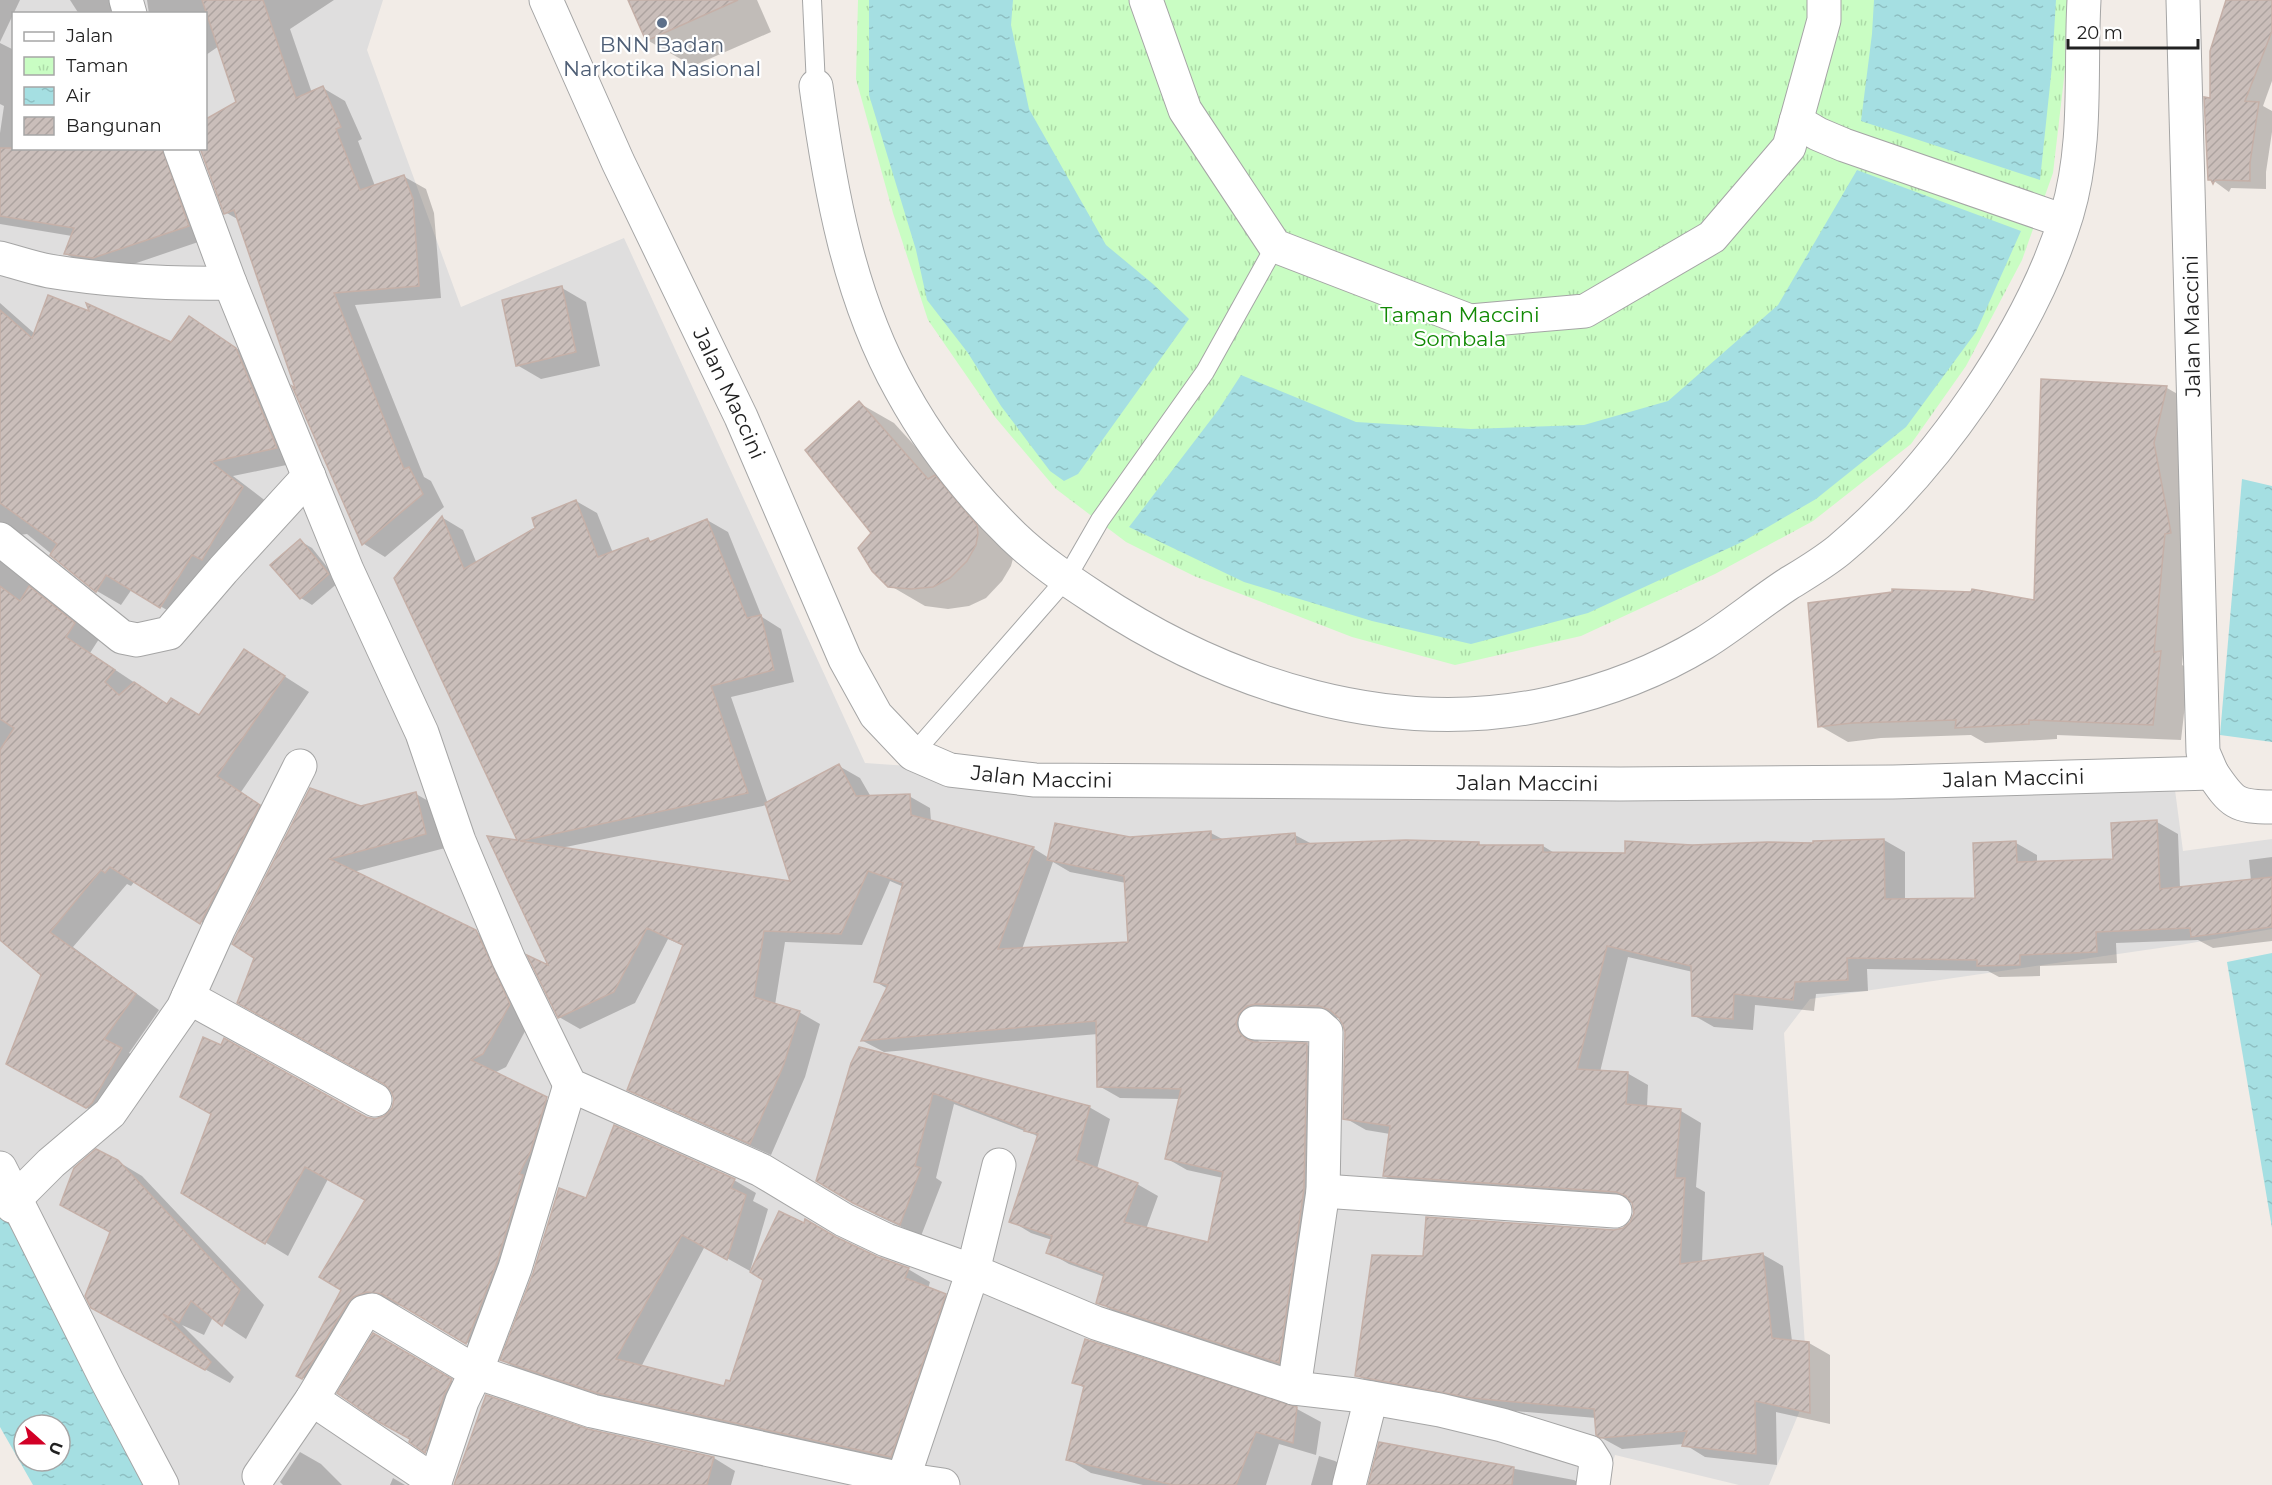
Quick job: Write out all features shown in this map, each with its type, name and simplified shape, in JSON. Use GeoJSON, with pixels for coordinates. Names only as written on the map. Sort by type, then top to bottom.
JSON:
{"type":"FeatureCollection","features":[{"type":"Feature","properties":{"kind":"street","name":"Jalan Maccini"},"geometry":{"type":"LineString","coordinates":[[546,0],[618,162],[741,417],[845,659],[876,715],[913,754],[950,770],[1035,780],[1620,784],[1893,782],[2212,773],[2203,752],[2183,0]]}},
{"type":"Feature","properties":{"kind":"street"},"geometry":{"type":"LineString","coordinates":[[1146,0],[1185,110],[1275,246],[1470,321],[1585,311],[1712,237],[1789,147],[1824,20],[1824,0]]}},
{"type":"Feature","properties":{"kind":"street"},"geometry":{"type":"LineString","coordinates":[[816,86],[832,192],[844,245],[867,315],[900,389],[926,430],[974,494],[1015,538],[1066,579],[1151,632],[1217,664],[1257,680],[1348,705],[1397,713],[1449,715],[1502,711],[1551,703],[1635,677],[1701,645],[1818,566],[1847,542],[1890,500],[1947,433],[2004,351],[2052,256],[2054,218],[2078,166],[2083,126],[2084,0]]}},
{"type":"Feature","properties":{"kind":"street"},"geometry":{"type":"LineString","coordinates":[[1796,121],[1844,145],[2054,218]]}},
{"type":"Feature","properties":{"kind":"street"},"geometry":{"type":"LineString","coordinates":[[181,150],[230,283],[347,570],[422,733],[459,841],[509,960],[570,1085],[761,1170],[844,1220],[886,1240],[973,1271],[1096,1323],[1294,1388],[1440,1410],[1502,1425],[1589,1452],[1596,1463],[1593,1485]]}},
{"type":"Feature","properties":{"kind":"street"},"geometry":{"type":"LineString","coordinates":[[0,258],[47,271],[106,278],[166,284],[230,283]]}},
{"type":"Feature","properties":{"kind":"street"},"geometry":{"type":"LineString","coordinates":[[0,539],[122,637],[137,640],[169,633],[309,476]]}},
{"type":"Feature","properties":{"kind":"street"},"geometry":{"type":"LineString","coordinates":[[14,1202],[51,1163],[110,1113],[183,1008],[219,928],[300,766]]}},
{"type":"Feature","properties":{"kind":"street"},"geometry":{"type":"LineString","coordinates":[[2212,773],[2222,789],[2237,804],[2272,807]]}},
{"type":"Feature","properties":{"kind":"street"},"geometry":{"type":"LineString","coordinates":[[188,997],[375,1100]]}},
{"type":"Feature","properties":{"kind":"street"},"geometry":{"type":"LineString","coordinates":[[1256,1023],[1318,1025],[1326,1032],[1323,1191],[1294,1388]]}},
{"type":"Feature","properties":{"kind":"street"},"geometry":{"type":"LineString","coordinates":[[312,1399],[435,1483],[462,1401],[476,1372],[515,1268],[570,1085]]}},
{"type":"Feature","properties":{"kind":"street"},"geometry":{"type":"LineString","coordinates":[[901,1482],[973,1271],[999,1166]]}},
{"type":"Feature","properties":{"kind":"street"},"geometry":{"type":"LineString","coordinates":[[0,1168],[14,1202],[162,1485]]}},
{"type":"Feature","properties":{"kind":"street"},"geometry":{"type":"LineString","coordinates":[[1323,1191],[1615,1211]]}},
{"type":"Feature","properties":{"kind":"street"},"geometry":{"type":"LineString","coordinates":[[259,1476],[312,1399],[364,1312],[372,1310],[476,1372],[592,1411],[901,1482],[943,1485]]}},
{"type":"Feature","properties":{"kind":"street"},"geometry":{"type":"LineString","coordinates":[[1349,1485],[1371,1398]]}},
{"type":"Feature","properties":{"kind":"lane"},"geometry":{"type":"LineString","coordinates":[[812,0],[816,86]]}},
{"type":"Feature","properties":{"kind":"lane"},"geometry":{"type":"LineString","coordinates":[[913,754],[1066,579],[1100,520],[1205,372],[1275,246]]}},
{"type":"Feature","properties":{"kind":"shaded area"},"geometry":{"type":"Polygon","coordinates":[[[0,0],[383,0],[367,50],[461,307],[624,238],[865,763],[1183,785],[2175,790],[2183,851],[2272,839],[2272,929],[2180,945],[1810,999],[1784,1033],[1808,1391],[1769,1485],[1739,1485],[1615,1455],[1606,1485],[150,1485],[0,1197],[0,0]]]}},
{"type":"Feature","properties":{"kind":"green space","name":"Taman Maccini Sombala"},"geometry":{"type":"Polygon","coordinates":[[[858,0],[2069,0],[2068,44],[2053,173],[2022,260],[1966,366],[1911,444],[1813,521],[1715,574],[1581,636],[1455,665],[1352,637],[1194,576],[1126,542],[1056,489],[995,417],[928,320],[893,213],[856,79],[858,0]]]}},
{"type":"Feature","properties":{"kind":"water"},"geometry":{"type":"Polygon","coordinates":[[[869,0],[1013,0],[1011,25],[1029,109],[1106,245],[1153,284],[1189,319],[1078,474],[1064,481],[1050,471],[1001,406],[968,353],[927,300],[916,250],[869,95],[869,0]]]}},
{"type":"Feature","properties":{"kind":"water"},"geometry":{"type":"Polygon","coordinates":[[[1874,0],[2056,0],[2052,66],[2040,180],[1861,121],[1874,0]]]}},
{"type":"Feature","properties":{"kind":"water"},"geometry":{"type":"Polygon","coordinates":[[[1857,170],[2021,231],[1976,332],[1906,427],[1816,499],[1742,542],[1588,613],[1471,644],[1372,621],[1244,582],[1129,527],[1219,409],[1241,375],[1356,422],[1471,429],[1584,425],[1668,401],[1778,305],[1857,170]]]}},
{"type":"Feature","properties":{"kind":"water"},"geometry":{"type":"Polygon","coordinates":[[[2242,479],[2272,486],[2272,742],[2220,735],[2242,479]]]}},
{"type":"Feature","properties":{"kind":"water"},"geometry":{"type":"Polygon","coordinates":[[[2272,953],[2272,1228],[2227,962],[2272,953]]]}},
{"type":"Feature","properties":{"kind":"water"},"geometry":{"type":"Polygon","coordinates":[[[0,1190],[148,1485],[33,1485],[26,1473],[72,1473],[72,1413],[12,1413],[12,1448],[0,1427],[0,1190]]]}},
{"type":"Feature","properties":{"kind":"building"},"geometry":{"type":"Polygon","coordinates":[[[202,0],[263,0],[296,98],[323,86],[341,127],[336,129],[360,190],[404,175],[413,199],[419,286],[334,293],[404,469],[409,467],[423,494],[362,545],[292,386],[295,388],[234,210],[224,214],[201,150],[207,150],[207,118],[236,102],[202,0]]]}},
{"type":"Feature","properties":{"kind":"building","name":"BNN Badan Narkotika Nasional"},"geometry":{"type":"Polygon","coordinates":[[[628,0],[738,0],[646,41],[628,0]]]}},
{"type":"Feature","properties":{"kind":"building"},"geometry":{"type":"Polygon","coordinates":[[[2226,0],[2272,0],[2272,31],[2245,101],[2259,102],[2250,163],[2250,181],[2215,180],[2213,184],[2211,180],[2208,180],[2204,97],[2210,98],[2210,51],[2226,0]]]}},
{"type":"Feature","properties":{"kind":"building"},"geometry":{"type":"Polygon","coordinates":[[[0,148],[12,148],[12,150],[163,150],[189,226],[93,258],[64,254],[74,228],[0,216],[0,148]]]}},
{"type":"Feature","properties":{"kind":"building"},"geometry":{"type":"Polygon","coordinates":[[[562,286],[576,352],[516,366],[502,300],[562,286]]]}},
{"type":"Feature","properties":{"kind":"building"},"geometry":{"type":"Polygon","coordinates":[[[48,295],[89,311],[86,303],[171,342],[189,316],[236,348],[277,448],[211,462],[243,487],[202,560],[192,555],[160,608],[106,575],[96,592],[50,555],[57,544],[0,503],[0,310],[32,338],[48,295]]]}},
{"type":"Feature","properties":{"kind":"building"},"geometry":{"type":"Polygon","coordinates":[[[2041,379],[2167,386],[2154,443],[2171,533],[2165,534],[2154,652],[2161,651],[2153,725],[2029,720],[2029,724],[1955,728],[1956,720],[1852,723],[1818,727],[1808,603],[1892,592],[1892,589],[1971,592],[1972,589],[2034,600],[2041,379]]]}},
{"type":"Feature","properties":{"kind":"building"},"geometry":{"type":"Polygon","coordinates":[[[859,401],[928,479],[935,475],[977,525],[976,545],[967,561],[950,578],[933,587],[911,589],[888,587],[872,571],[858,548],[871,533],[805,450],[859,401]]]}},
{"type":"Feature","properties":{"kind":"building"},"geometry":{"type":"Polygon","coordinates":[[[576,500],[598,557],[648,538],[650,542],[707,519],[747,618],[761,615],[774,670],[711,686],[748,793],[520,841],[790,881],[765,803],[839,764],[856,796],[910,794],[911,815],[1034,847],[998,949],[1128,942],[1124,876],[1047,860],[1055,823],[1130,837],[1211,831],[1211,840],[1295,833],[1296,844],[1406,840],[1479,842],[1479,845],[1543,845],[1543,852],[1625,853],[1625,841],[1692,845],[1884,839],[1885,899],[1975,898],[1973,843],[2016,841],[2017,862],[2113,859],[2111,823],[2157,820],[2160,889],[2272,877],[2272,927],[2191,937],[2190,928],[2096,932],[2097,952],[2020,955],[2020,965],[1977,966],[1977,960],[1847,958],[1848,980],[1795,982],[1793,1000],[1734,994],[1733,1019],[1692,1016],[1691,966],[1607,946],[1577,1069],[1628,1072],[1626,1104],[1681,1109],[1675,1178],[1685,1178],[1680,1264],[1763,1253],[1772,1338],[1809,1342],[1810,1413],[1755,1401],[1756,1454],[1682,1446],[1687,1431],[1600,1438],[1596,1435],[1594,1409],[1471,1398],[1355,1376],[1372,1255],[1423,1256],[1426,1217],[1614,1230],[1623,1228],[1630,1222],[1634,1213],[1632,1203],[1626,1196],[1616,1192],[1383,1176],[1390,1126],[1343,1119],[1345,1032],[1339,1018],[1330,1010],[1319,1006],[1256,1004],[1247,1006],[1239,1014],[1236,1023],[1239,1032],[1246,1039],[1254,1042],[1307,1043],[1304,1189],[1279,1363],[1096,1303],[1104,1274],[1046,1253],[1052,1236],[1009,1222],[1038,1134],[1024,1131],[1025,1129],[933,1093],[915,1166],[921,1168],[900,1225],[853,1203],[816,1181],[851,1063],[859,1047],[1090,1106],[1076,1160],[1138,1183],[1124,1222],[1208,1242],[1223,1172],[1165,1159],[1181,1089],[1097,1087],[1096,1021],[861,1041],[888,985],[874,982],[903,883],[868,871],[841,934],[764,931],[754,997],[800,1011],[784,1064],[750,1144],[627,1090],[683,945],[647,928],[614,992],[558,1018],[527,955],[548,965],[487,836],[517,840],[394,578],[442,516],[464,569],[535,528],[532,518],[576,500]]]}},
{"type":"Feature","properties":{"kind":"building"},"geometry":{"type":"Polygon","coordinates":[[[300,539],[329,574],[300,599],[270,565],[300,539]]]}},
{"type":"Feature","properties":{"kind":"building"},"geometry":{"type":"Polygon","coordinates":[[[0,586],[20,601],[29,586],[75,623],[66,637],[115,670],[105,682],[119,695],[134,682],[167,704],[171,698],[199,715],[244,649],[285,676],[217,776],[260,805],[200,924],[110,867],[105,873],[101,870],[50,932],[136,994],[104,1039],[122,1048],[92,1103],[86,1108],[6,1064],[41,975],[0,940],[0,750],[14,728],[0,719],[0,586]]]}},
{"type":"Feature","properties":{"kind":"building"},"geometry":{"type":"Polygon","coordinates":[[[310,788],[361,806],[416,792],[426,834],[330,859],[476,930],[510,1004],[483,1054],[471,1060],[547,1097],[530,1153],[519,1174],[523,1175],[497,1262],[466,1344],[382,1294],[367,1292],[353,1297],[348,1302],[302,1379],[296,1376],[341,1290],[319,1277],[365,1200],[305,1167],[265,1244],[181,1193],[211,1114],[180,1097],[203,1037],[221,1045],[224,1038],[366,1117],[375,1119],[384,1116],[392,1108],[394,1099],[391,1091],[384,1084],[237,1003],[254,958],[232,944],[310,788]]]}},
{"type":"Feature","properties":{"kind":"building"},"geometry":{"type":"Polygon","coordinates":[[[614,1125],[735,1179],[731,1188],[746,1195],[727,1260],[682,1235],[616,1359],[724,1386],[726,1380],[730,1381],[763,1280],[750,1272],[779,1211],[804,1223],[805,1219],[878,1257],[909,1268],[905,1278],[946,1294],[891,1457],[597,1393],[500,1360],[533,1273],[559,1188],[586,1198],[614,1125]]]}},
{"type":"Feature","properties":{"kind":"building"},"geometry":{"type":"Polygon","coordinates":[[[96,1149],[118,1160],[240,1290],[222,1326],[191,1301],[179,1323],[163,1314],[211,1362],[205,1370],[91,1308],[85,1296],[110,1232],[60,1205],[74,1168],[96,1149]]]}},
{"type":"Feature","properties":{"kind":"building"},"geometry":{"type":"Polygon","coordinates":[[[373,1333],[452,1379],[444,1395],[425,1453],[409,1442],[410,1439],[379,1422],[337,1393],[373,1333]]]}},
{"type":"Feature","properties":{"kind":"building"},"geometry":{"type":"Polygon","coordinates":[[[1085,1339],[1297,1407],[1293,1443],[1256,1432],[1236,1485],[1173,1485],[1066,1460],[1084,1386],[1072,1383],[1085,1339]]]}},
{"type":"Feature","properties":{"kind":"building"},"geometry":{"type":"Polygon","coordinates":[[[486,1395],[588,1429],[714,1457],[707,1485],[454,1485],[486,1395]]]}},
{"type":"Feature","properties":{"kind":"building"},"geometry":{"type":"Polygon","coordinates":[[[1379,1442],[1514,1467],[1512,1485],[1368,1485],[1379,1442]]]}},
{"type":"Feature","properties":{"kind":"place","name":"BNN Badan Narkotika Nasional"},"geometry":{"type":"Point","coordinates":[662,23]}}]}
